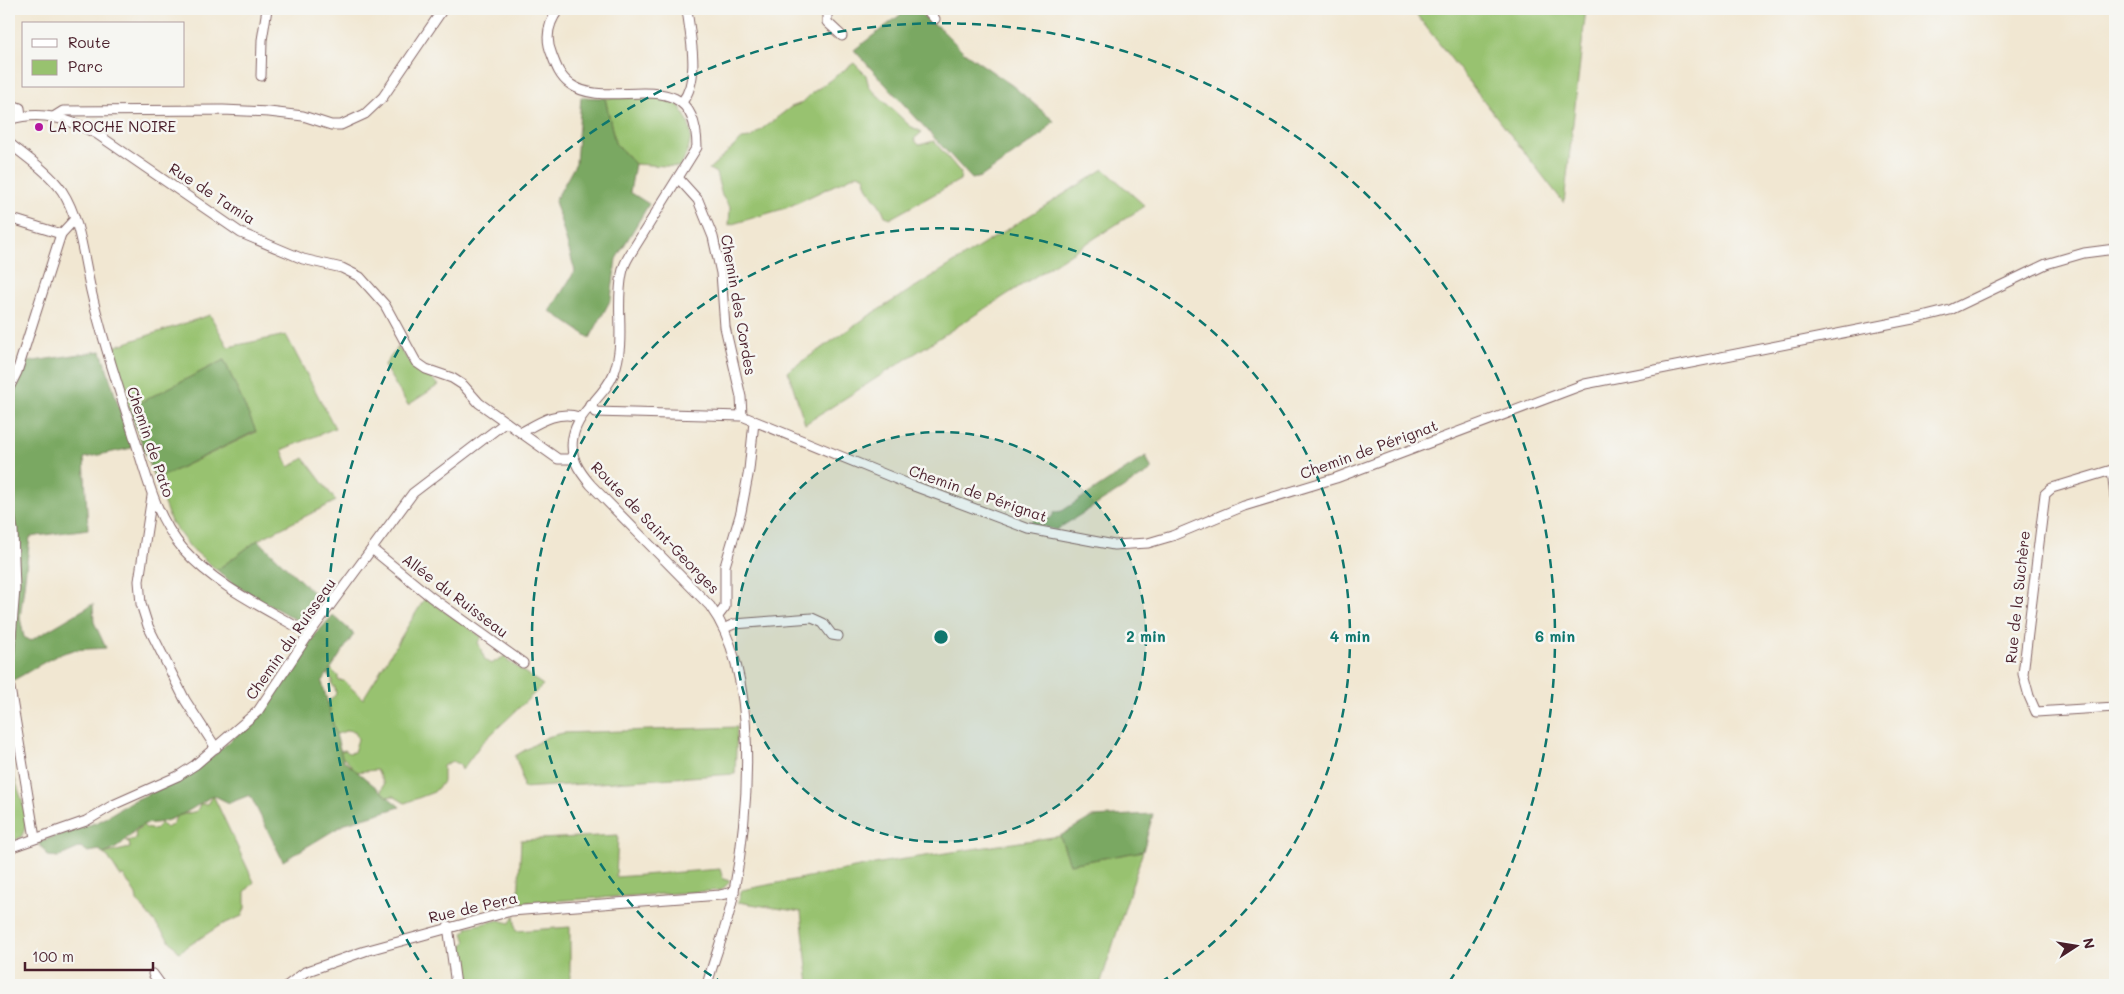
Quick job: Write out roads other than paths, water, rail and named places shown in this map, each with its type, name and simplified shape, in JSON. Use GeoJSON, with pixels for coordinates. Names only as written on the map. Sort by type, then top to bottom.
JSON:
{"type":"FeatureCollection","features":[{"type":"Feature","properties":{"kind":"street"},"geometry":{"type":"LineString","coordinates":[[261,76],[262,40],[267,9]]}},
{"type":"Feature","properties":{"kind":"street"},"geometry":{"type":"LineString","coordinates":[[9,120],[21,116],[54,116],[62,112],[223,110],[302,116],[331,125],[341,126],[365,114],[383,97],[443,9]]}},
{"type":"Feature","properties":{"kind":"street"},"geometry":{"type":"LineString","coordinates":[[558,9],[548,35],[550,52],[558,71],[569,84],[580,90],[603,93],[639,92],[665,95],[682,102],[695,125],[697,147],[679,179],[629,256],[622,274],[618,356],[613,375],[579,417],[573,437],[574,458]]}},
{"type":"Feature","properties":{"kind":"street"},"geometry":{"type":"LineString","coordinates":[[682,102],[688,95],[691,85],[692,60],[687,9]]}},
{"type":"Feature","properties":{"kind":"street"},"geometry":{"type":"LineString","coordinates":[[830,9],[827,12],[827,22],[842,36]]}},
{"type":"Feature","properties":{"kind":"street"},"geometry":{"type":"LineString","coordinates":[[926,9],[935,19]]}},
{"type":"Feature","properties":{"kind":"street"},"geometry":{"type":"LineString","coordinates":[[9,104],[18,106],[22,113],[21,116]]}},
{"type":"Feature","properties":{"kind":"street","name":"Rue de Tamia"},"geometry":{"type":"LineString","coordinates":[[54,116],[76,122],[97,134],[242,233],[303,259],[342,268],[360,277],[385,305],[416,362],[426,369],[452,378],[463,385],[479,403],[558,459],[574,458]]}},
{"type":"Feature","properties":{"kind":"street","name":"Chemin de Pato"},"geometry":{"type":"LineString","coordinates":[[9,143],[61,189],[81,236],[107,354],[152,496],[168,527],[184,549],[201,567],[223,583],[309,634]]}},
{"type":"Feature","properties":{"kind":"street","name":"Chemin des Cordes"},"geometry":{"type":"LineString","coordinates":[[679,179],[698,200],[714,237],[721,273],[725,327],[740,397],[742,416]]}},
{"type":"Feature","properties":{"kind":"street"},"geometry":{"type":"LineString","coordinates":[[9,218],[61,234]]}},
{"type":"Feature","properties":{"kind":"street"},"geometry":{"type":"LineString","coordinates":[[9,388],[25,350],[61,234],[74,220]]}},
{"type":"Feature","properties":{"kind":"street","name":"Chemin de Pérignat"},"geometry":{"type":"LineString","coordinates":[[590,404],[595,412],[742,416],[1028,529],[1114,545],[1148,543],[1172,536],[1244,506],[1336,478],[1585,384],[1950,310],[2012,278],[2060,259],[2115,249]]}},
{"type":"Feature","properties":{"kind":"street"},"geometry":{"type":"LineString","coordinates":[[522,432],[548,418],[570,414],[579,417]]}},
{"type":"Feature","properties":{"kind":"street","name":"Chemin du Ruisseau"},"geometry":{"type":"LineString","coordinates":[[9,848],[86,822],[115,804],[178,776],[216,748],[258,711],[309,634],[413,493],[506,422]]}},
{"type":"Feature","properties":{"kind":"street"},"geometry":{"type":"LineString","coordinates":[[718,616],[725,607],[725,566],[744,495],[754,422]]}},
{"type":"Feature","properties":{"kind":"street","name":"Route de Saint-Georges"},"geometry":{"type":"LineString","coordinates":[[574,458],[592,486],[696,590],[718,616],[730,641],[742,693],[747,746],[743,806],[734,892],[707,985]]}},
{"type":"Feature","properties":{"kind":"street"},"geometry":{"type":"LineString","coordinates":[[2114,470],[2115,497]]}},
{"type":"Feature","properties":{"kind":"street","name":"Rue de la Suchère"},"geometry":{"type":"LineString","coordinates":[[2114,470],[2052,488],[2045,494],[2023,674],[2028,696],[2036,712],[2044,713],[2115,707]]}},
{"type":"Feature","properties":{"kind":"street"},"geometry":{"type":"LineString","coordinates":[[152,496],[139,581],[141,604],[148,626],[185,700],[216,748]]}},
{"type":"Feature","properties":{"kind":"street"},"geometry":{"type":"LineString","coordinates":[[9,507],[15,589],[9,663]]}},
{"type":"Feature","properties":{"kind":"street","name":"Allée du Ruisseau"},"geometry":{"type":"LineString","coordinates":[[372,549],[431,597],[523,663]]}},
{"type":"Feature","properties":{"kind":"street"},"geometry":{"type":"LineString","coordinates":[[725,628],[734,624],[812,618],[823,623],[832,635],[838,636]]}},
{"type":"Feature","properties":{"kind":"street"},"geometry":{"type":"LineString","coordinates":[[9,682],[35,838]]}},
{"type":"Feature","properties":{"kind":"street","name":"Rue de Pera"},"geometry":{"type":"LineString","coordinates":[[288,985],[305,972],[365,950],[511,910],[720,895],[734,892]]}},
{"type":"Feature","properties":{"kind":"street"},"geometry":{"type":"LineString","coordinates":[[448,926],[456,985]]}},
{"type":"Feature","properties":{"kind":"street"},"geometry":{"type":"LineString","coordinates":[[153,974],[161,985]]}},
{"type":"Feature","properties":{"kind":"place","name":"LA ROCHE NOIRE"},"geometry":{"type":"Point","coordinates":[39,127]}}]}
